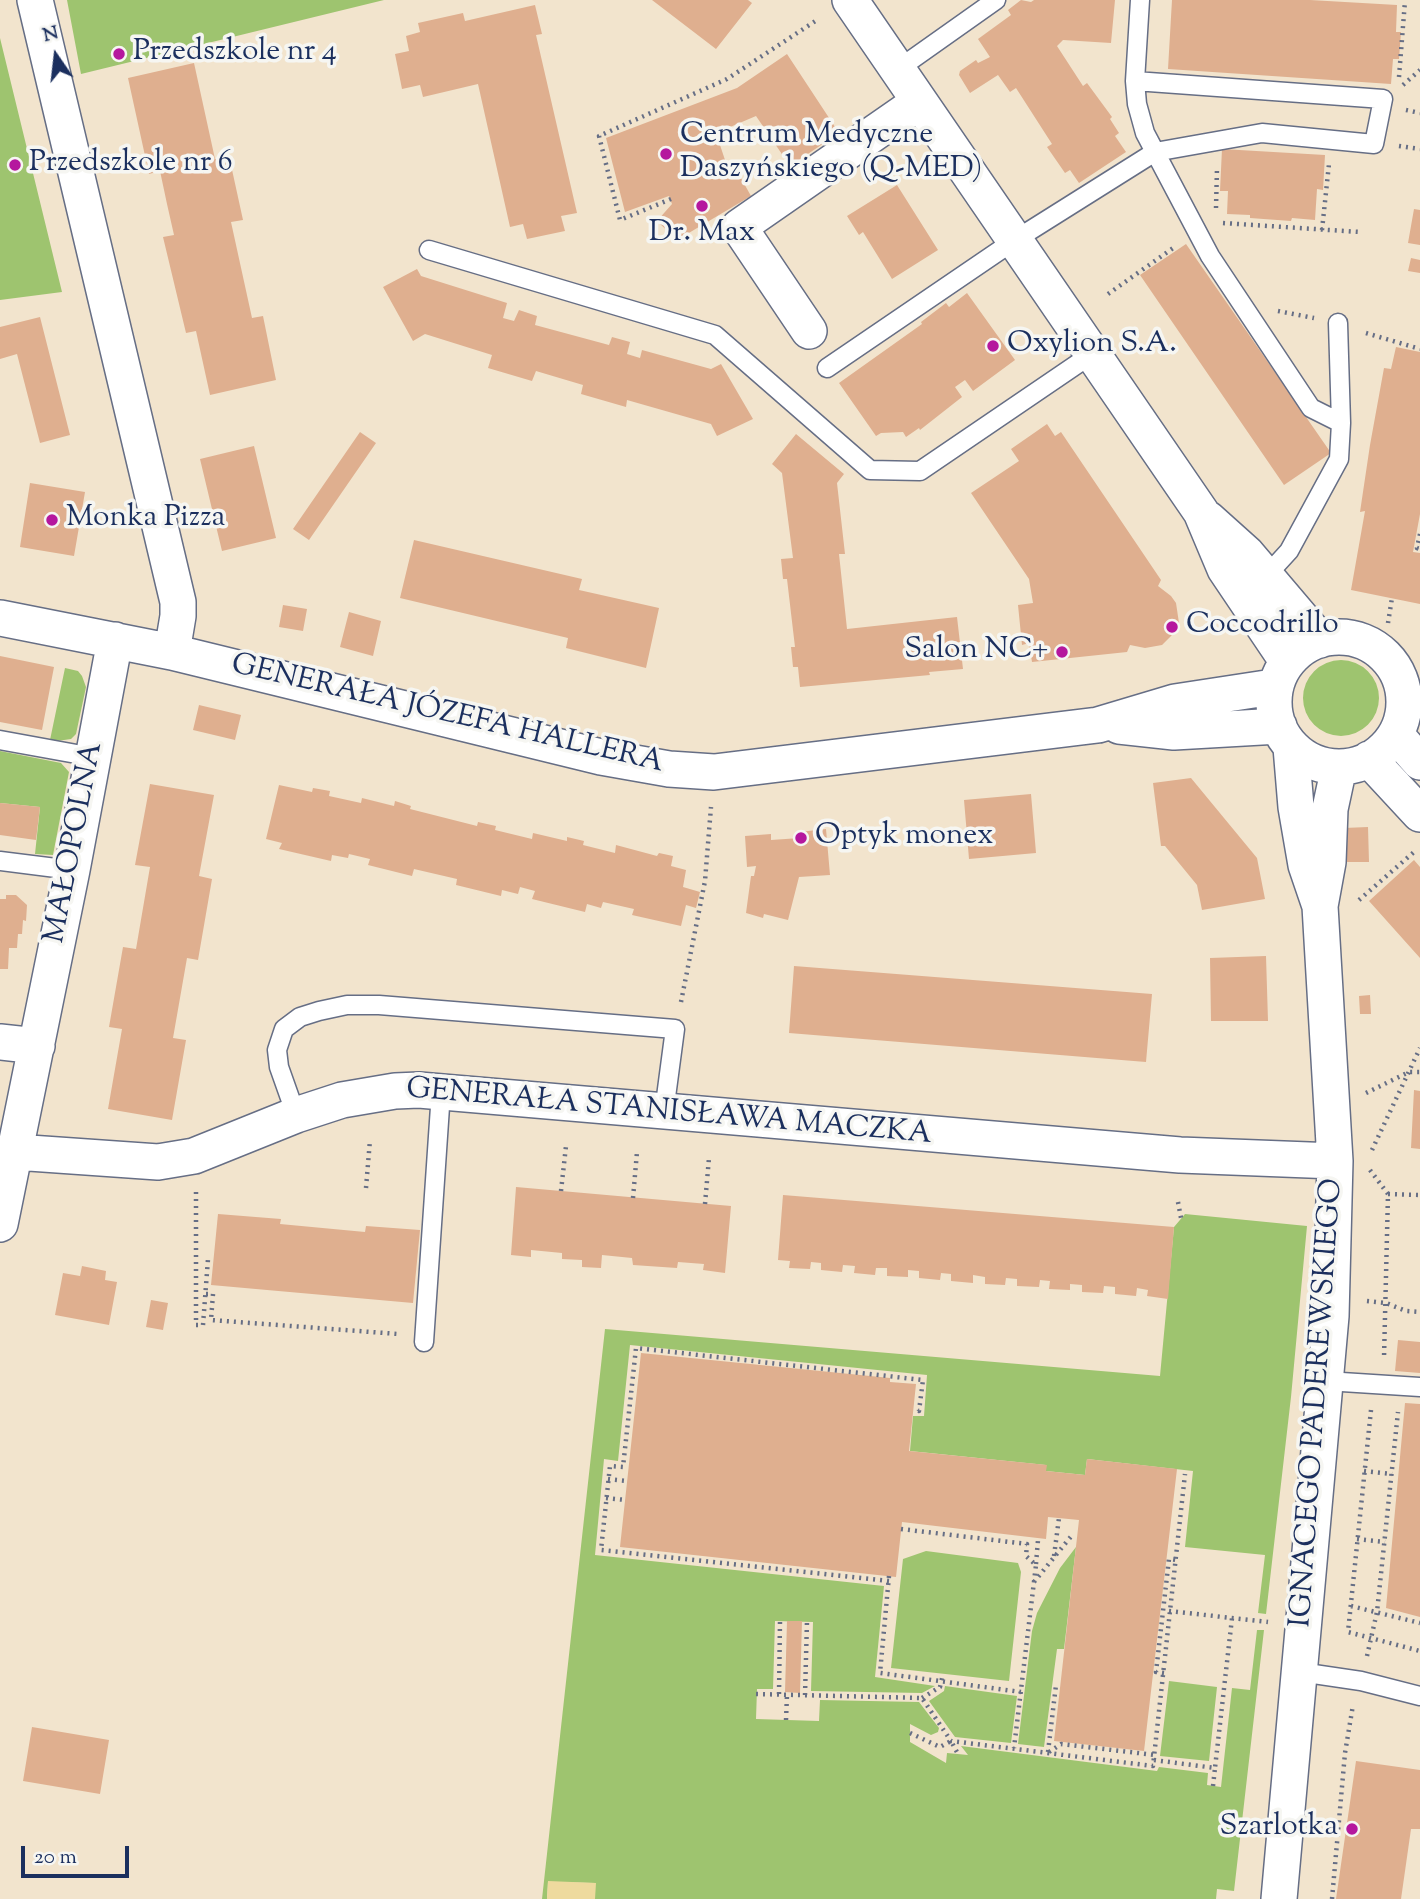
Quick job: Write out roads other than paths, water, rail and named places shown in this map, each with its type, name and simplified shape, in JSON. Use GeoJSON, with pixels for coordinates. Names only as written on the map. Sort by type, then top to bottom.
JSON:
{"type":"FeatureCollection","features":[{"type":"Feature","properties":{"kind":"street"},"geometry":{"type":"LineString","coordinates":[[36,0],[178,602],[172,652]]}},
{"type":"Feature","properties":{"kind":"street"},"geometry":{"type":"LineString","coordinates":[[850,0],[1201,512],[1224,569],[1280,674]]}},
{"type":"Feature","properties":{"kind":"street"},"geometry":{"type":"LineString","coordinates":[[809,331],[739,227],[919,102]]}},
{"type":"Feature","properties":{"kind":"street"},"geometry":{"type":"LineString","coordinates":[[1201,512],[1267,575],[1320,640]]}},
{"type":"Feature","properties":{"kind":"street","name":"GENERAŁA JÓZEFA HALLERA"},"geometry":{"type":"LineString","coordinates":[[0,618],[172,652],[601,757],[669,769],[714,772],[1105,724],[1280,674]]}},
{"type":"Feature","properties":{"kind":"street"},"geometry":{"type":"LineString","coordinates":[[1407,712],[1383,750],[1354,763],[1320,764],[1285,737],[1273,702],[1280,674],[1302,649],[1320,640],[1339,637],[1361,641],[1384,638],[1420,657]]}},
{"type":"Feature","properties":{"kind":"street"},"geometry":{"type":"LineString","coordinates":[[1384,638],[1402,683],[1420,762]]}},
{"type":"Feature","properties":{"kind":"street","name":"MAŁOPOLNA"},"geometry":{"type":"LineString","coordinates":[[0,1223],[72,870],[115,640]]}},
{"type":"Feature","properties":{"kind":"street","name":"GENERAŁA JÓZEFA HALLERA"},"geometry":{"type":"LineString","coordinates":[[1105,724],[1174,732],[1285,737]]}},
{"type":"Feature","properties":{"kind":"street","name":"IGNACEGO PADEREWSKIEGO"},"geometry":{"type":"LineString","coordinates":[[1285,737],[1306,865],[1336,906]]}},
{"type":"Feature","properties":{"kind":"street"},"geometry":{"type":"LineString","coordinates":[[1354,763],[1420,814]]}},
{"type":"Feature","properties":{"kind":"street","name":"IGNACEGO PADEREWSKIEGO"},"geometry":{"type":"LineString","coordinates":[[1279,1899],[1331,1316],[1350,1162],[1336,906],[1328,862],[1330,809],[1354,763]]}},
{"type":"Feature","properties":{"kind":"street"},"geometry":{"type":"LineString","coordinates":[[0,1042],[37,1046]]}},
{"type":"Feature","properties":{"kind":"street","name":"GENERAŁA STANISŁAWA MACZKA"},"geometry":{"type":"LineString","coordinates":[[15,1152],[158,1162],[194,1156],[296,1115],[342,1100],[395,1091],[441,1092],[1181,1155],[1350,1162]]}},
{"type":"Feature","properties":{"kind":"lane"},"geometry":{"type":"LineString","coordinates":[[897,70],[996,0]]}},
{"type":"Feature","properties":{"kind":"lane"},"geometry":{"type":"LineString","coordinates":[[1140,0],[1135,81],[1145,133],[1210,256],[1311,408],[1341,423]]}},
{"type":"Feature","properties":{"kind":"lane"},"geometry":{"type":"LineString","coordinates":[[827,368],[1015,240],[1155,152],[1262,133],[1374,144],[1382,99],[1135,81]]}},
{"type":"Feature","properties":{"kind":"lane"},"geometry":{"type":"LineString","coordinates":[[429,250],[715,335],[870,470],[920,471],[1092,354]]}},
{"type":"Feature","properties":{"kind":"lane"},"geometry":{"type":"LineString","coordinates":[[1267,575],[1289,551],[1339,459],[1341,423],[1338,323]]}},
{"type":"Feature","properties":{"kind":"lane"},"geometry":{"type":"LineString","coordinates":[[0,740],[93,757]]}},
{"type":"Feature","properties":{"kind":"lane"},"geometry":{"type":"LineString","coordinates":[[0,861],[72,870]]}},
{"type":"Feature","properties":{"kind":"lane"},"geometry":{"type":"LineString","coordinates":[[296,1115],[279,1067],[277,1050],[284,1030],[300,1017],[319,1011],[347,1005],[379,1004],[675,1029],[664,1112]]}},
{"type":"Feature","properties":{"kind":"lane"},"geometry":{"type":"LineString","coordinates":[[424,1342],[441,1092]]}},
{"type":"Feature","properties":{"kind":"lane"},"geometry":{"type":"LineString","coordinates":[[1326,1381],[1420,1387]]}},
{"type":"Feature","properties":{"kind":"lane"},"geometry":{"type":"LineString","coordinates":[[1300,1672],[1361,1681],[1420,1696]]}},
{"type":"Feature","properties":{"kind":"place","name":"Przedszkole nr 4"},"geometry":{"type":"Point","coordinates":[119,54]}},
{"type":"Feature","properties":{"kind":"place","name":"Centrum Medyczne Daszyńskiego (Q-MED)"},"geometry":{"type":"Point","coordinates":[666,154]}},
{"type":"Feature","properties":{"kind":"place","name":"Przedszkole nr 6"},"geometry":{"type":"Point","coordinates":[15,165]}},
{"type":"Feature","properties":{"kind":"place","name":"Dr. Max"},"geometry":{"type":"Point","coordinates":[702,206]}},
{"type":"Feature","properties":{"kind":"place","name":"Oxylion S.A."},"geometry":{"type":"Point","coordinates":[993,346]}},
{"type":"Feature","properties":{"kind":"place","name":"Monka Pizza"},"geometry":{"type":"Point","coordinates":[52,520]}},
{"type":"Feature","properties":{"kind":"place","name":"Coccodrillo"},"geometry":{"type":"Point","coordinates":[1172,627]}},
{"type":"Feature","properties":{"kind":"place","name":"Salon NC+"},"geometry":{"type":"Point","coordinates":[1062,652]}},
{"type":"Feature","properties":{"kind":"place","name":"Optyk monex"},"geometry":{"type":"Point","coordinates":[801,838]}},
{"type":"Feature","properties":{"kind":"place","name":"Szarlotka"},"geometry":{"type":"Point","coordinates":[1352,1829]}}]}
